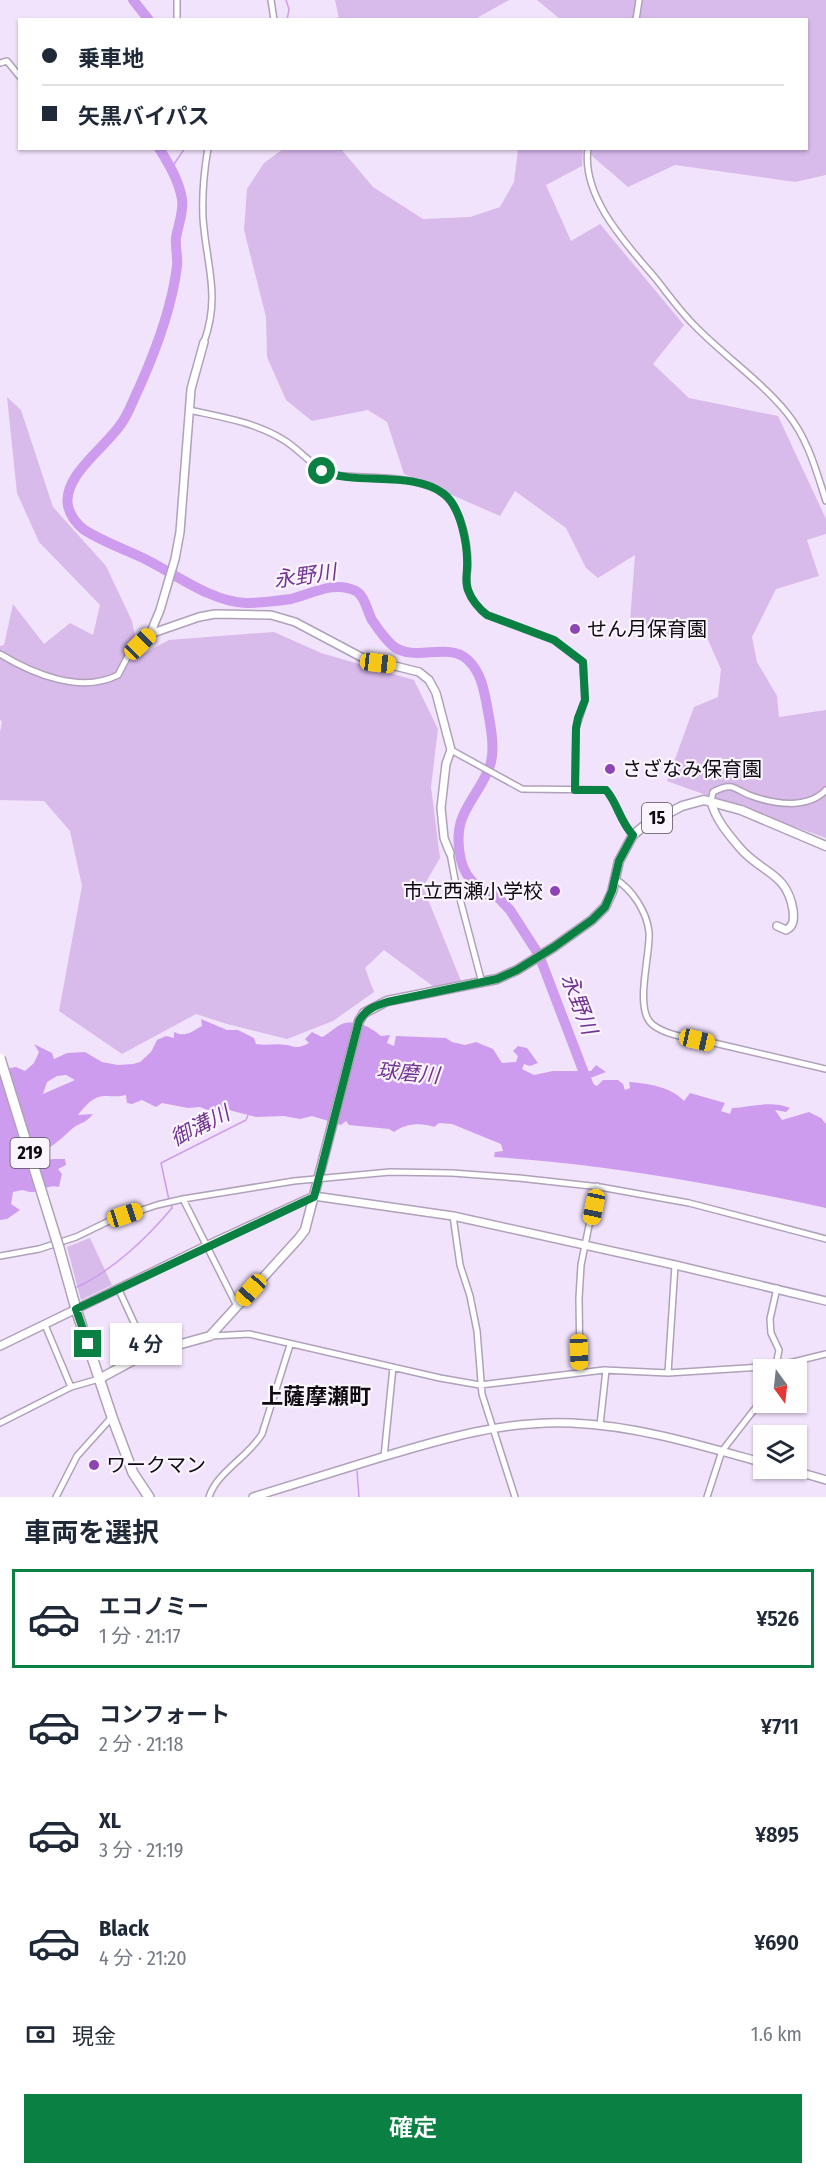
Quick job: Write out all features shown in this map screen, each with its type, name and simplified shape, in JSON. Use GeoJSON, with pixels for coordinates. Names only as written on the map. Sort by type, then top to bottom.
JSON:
{"type":"FeatureCollection","features":[{"type":"Feature","properties":{"kind":"highway","name":"219"},"geometry":{"type":"LineString","coordinates":[[0,1058],[99,1379],[133,1473],[149,1497]]}},
{"type":"Feature","properties":{"kind":"main road","name":"15"},"geometry":{"type":"LineString","coordinates":[[210,1336],[305,1230],[359,1021],[364,1013],[372,1007],[387,1002],[497,979],[546,952],[592,920],[605,907],[619,861],[633,835],[644,826],[682,806],[704,800],[711,801],[741,810],[826,846]]}},
{"type":"Feature","properties":{"kind":"main road"},"geometry":{"type":"LineString","coordinates":[[99,1379],[148,1353],[210,1336]]}},
{"type":"Feature","properties":{"kind":"street"},"geometry":{"type":"LineString","coordinates":[[177,0],[177,18]]}},
{"type":"Feature","properties":{"kind":"street"},"geometry":{"type":"LineString","coordinates":[[271,0],[274,18]]}},
{"type":"Feature","properties":{"kind":"street"},"geometry":{"type":"LineString","coordinates":[[636,18],[639,0]]}},
{"type":"Feature","properties":{"kind":"street"},"geometry":{"type":"LineString","coordinates":[[0,63],[7,61],[18,75]]}},
{"type":"Feature","properties":{"kind":"street"},"geometry":{"type":"LineString","coordinates":[[150,634],[169,581],[180,532],[191,389],[213,309],[203,217],[208,150]]}},
{"type":"Feature","properties":{"kind":"street"},"geometry":{"type":"LineString","coordinates":[[588,150],[595,192],[614,227],[694,325],[787,413],[812,457],[826,501]]}},
{"type":"Feature","properties":{"kind":"street"},"geometry":{"type":"LineString","coordinates":[[189,410],[240,421],[267,431],[285,440],[322,471],[331,475],[409,481],[434,488],[444,494],[452,503],[464,535],[468,591],[481,610],[487,615],[554,640],[583,662],[585,700],[576,728],[575,790]]}},
{"type":"Feature","properties":{"kind":"street"},"geometry":{"type":"LineString","coordinates":[[0,654],[24,669],[59,678],[95,683],[118,675],[129,654],[150,634],[199,617],[215,614],[271,615],[295,622],[363,658],[419,672],[429,680],[436,693],[451,750],[446,764],[441,808],[444,838],[482,983]]}},
{"type":"Feature","properties":{"kind":"street"},"geometry":{"type":"LineString","coordinates":[[451,750],[522,789],[606,790],[622,821],[633,835]]}},
{"type":"Feature","properties":{"kind":"street"},"geometry":{"type":"LineString","coordinates":[[777,926],[786,930],[790,928],[794,919],[788,892],[774,874],[740,848],[719,821],[713,812],[711,801],[713,792],[730,787],[775,802],[798,803],[818,799],[826,790]]}},
{"type":"Feature","properties":{"kind":"street"},"geometry":{"type":"LineString","coordinates":[[615,879],[623,884],[637,901],[649,932],[644,994],[645,1014],[653,1026],[697,1040],[826,1069]]}},
{"type":"Feature","properties":{"kind":"street"},"geometry":{"type":"LineString","coordinates":[[0,1256],[39,1249],[76,1237],[109,1221],[183,1199],[318,1177],[390,1172],[452,1173],[597,1186],[689,1203],[826,1239]]}},
{"type":"Feature","properties":{"kind":"street"},"geometry":{"type":"LineString","coordinates":[[580,1372],[581,1264],[597,1186]]}},
{"type":"Feature","properties":{"kind":"street"},"geometry":{"type":"LineString","coordinates":[[0,1346],[206,1246],[314,1197],[453,1216],[586,1244],[826,1301]]}},
{"type":"Feature","properties":{"kind":"street"},"geometry":{"type":"LineString","coordinates":[[183,1199],[237,1306]]}},
{"type":"Feature","properties":{"kind":"street"},"geometry":{"type":"LineString","coordinates":[[453,1216],[460,1265],[470,1296],[477,1331],[480,1385],[514,1497]]}},
{"type":"Feature","properties":{"kind":"street"},"geometry":{"type":"LineString","coordinates":[[668,1374],[675,1265]]}},
{"type":"Feature","properties":{"kind":"street"},"geometry":{"type":"LineString","coordinates":[[118,1288],[148,1353]]}},
{"type":"Feature","properties":{"kind":"street"},"geometry":{"type":"LineString","coordinates":[[777,1288],[771,1319],[771,1333],[779,1350],[777,1359]]}},
{"type":"Feature","properties":{"kind":"street"},"geometry":{"type":"LineString","coordinates":[[45,1325],[71,1387]]}},
{"type":"Feature","properties":{"kind":"street"},"geometry":{"type":"LineString","coordinates":[[210,1336],[249,1334],[480,1385],[606,1370],[668,1374],[753,1368]]}},
{"type":"Feature","properties":{"kind":"street"},"geometry":{"type":"LineString","coordinates":[[209,1497],[221,1479],[262,1434],[290,1344]]}},
{"type":"Feature","properties":{"kind":"street"},"geometry":{"type":"LineString","coordinates":[[807,1359],[826,1354]]}},
{"type":"Feature","properties":{"kind":"street"},"geometry":{"type":"LineString","coordinates":[[384,1457],[393,1367]]}},
{"type":"Feature","properties":{"kind":"street"},"geometry":{"type":"LineString","coordinates":[[600,1425],[606,1370]]}},
{"type":"Feature","properties":{"kind":"street"},"geometry":{"type":"LineString","coordinates":[[0,1423],[71,1387],[99,1379]]}},
{"type":"Feature","properties":{"kind":"street"},"geometry":{"type":"LineString","coordinates":[[707,1497],[722,1451],[753,1411]]}},
{"type":"Feature","properties":{"kind":"street"},"geometry":{"type":"LineString","coordinates":[[56,1497],[77,1456],[112,1417]]}},
{"type":"Feature","properties":{"kind":"street"},"geometry":{"type":"LineString","coordinates":[[253,1497],[434,1442],[494,1428],[570,1423],[600,1425],[690,1441],[753,1460]]}},
{"type":"Feature","properties":{"kind":"street"},"geometry":{"type":"LineString","coordinates":[[807,1474],[826,1480]]}},
{"type":"Feature","properties":{"kind":"shaded area"},"geometry":{"type":"Polygon","coordinates":[[[335,0],[509,0],[477,18],[339,18],[335,0]]]}},
{"type":"Feature","properties":{"kind":"shaded area"},"geometry":{"type":"Polygon","coordinates":[[[537,0],[826,0],[826,175],[795,182],[675,165],[628,187],[585,150],[808,150],[808,18],[559,18],[537,0]]]}},
{"type":"Feature","properties":{"kind":"shaded area"},"geometry":{"type":"Polygon","coordinates":[[[282,150],[342,150],[373,187],[423,219],[470,217],[500,207],[514,182],[518,150],[583,150],[582,166],[546,185],[571,241],[600,224],[684,325],[653,364],[689,398],[778,416],[826,519],[826,534],[807,540],[819,576],[776,589],[752,637],[757,662],[777,696],[779,717],[826,710],[826,838],[667,781],[694,707],[718,697],[721,669],[699,620],[668,636],[630,622],[635,555],[598,578],[586,568],[566,528],[515,491],[500,516],[404,474],[387,422],[368,410],[312,421],[286,400],[267,357],[266,317],[244,230],[247,189],[264,163],[282,150]]]}},
{"type":"Feature","properties":{"kind":"shaded area"},"geometry":{"type":"Polygon","coordinates":[[[7,397],[21,410],[53,507],[106,566],[132,621],[139,656],[169,640],[274,632],[321,653],[414,680],[438,729],[431,787],[440,858],[423,887],[461,981],[434,987],[384,950],[365,968],[374,992],[333,1021],[287,1039],[196,1014],[122,1054],[59,1011],[82,886],[70,831],[44,801],[0,800],[2,722],[0,719],[0,646],[4,645],[13,604],[44,644],[70,623],[93,635],[100,605],[39,542],[17,493],[7,397]]]}},
{"type":"Feature","properties":{"kind":"shaded area"},"geometry":{"type":"Polygon","coordinates":[[[90,1238],[112,1285],[81,1300],[67,1247],[90,1238]]]}},
{"type":"Feature","properties":{"kind":"water","name":"球磨川"},"geometry":{"type":"Polygon","coordinates":[[[201,1019],[227,1030],[238,1030],[254,1038],[256,1044],[282,1044],[297,1047],[309,1043],[305,1039],[312,1032],[322,1037],[337,1026],[353,1022],[368,1027],[381,1036],[390,1035],[387,1043],[394,1046],[396,1036],[446,1038],[465,1045],[476,1042],[493,1049],[502,1063],[516,1062],[518,1056],[513,1051],[518,1046],[527,1048],[538,1063],[530,1066],[524,1064],[522,1069],[534,1075],[553,1071],[591,1071],[596,1065],[606,1072],[585,1080],[597,1086],[603,1080],[618,1080],[623,1084],[625,1090],[630,1088],[629,1082],[643,1083],[673,1092],[684,1101],[690,1093],[725,1103],[721,1111],[730,1114],[732,1108],[769,1104],[790,1108],[786,1112],[775,1110],[782,1120],[809,1112],[821,1118],[826,1124],[826,1208],[661,1176],[494,1157],[495,1152],[503,1151],[501,1144],[452,1124],[439,1123],[434,1127],[413,1125],[394,1132],[389,1129],[349,1125],[346,1121],[341,1125],[312,1116],[300,1119],[284,1116],[256,1117],[229,1110],[207,1110],[200,1107],[188,1108],[162,1103],[156,1107],[142,1100],[132,1104],[127,1103],[126,1095],[102,1096],[87,1105],[78,1115],[93,1114],[49,1148],[46,1162],[52,1159],[65,1159],[66,1165],[58,1169],[62,1174],[59,1187],[52,1186],[33,1192],[23,1190],[13,1192],[11,1204],[20,1210],[7,1219],[0,1220],[0,1070],[16,1067],[25,1071],[34,1063],[39,1052],[34,1044],[52,1053],[54,1059],[67,1053],[85,1052],[102,1062],[118,1065],[133,1064],[140,1062],[151,1052],[157,1040],[166,1036],[174,1038],[174,1032],[185,1034],[202,1026],[201,1019]],[[66,1075],[57,1076],[47,1082],[43,1094],[75,1080],[66,1075]]]}},
{"type":"Feature","properties":{"kind":"waterway","name":"永野川"},"geometry":{"type":"LineString","coordinates":[[133,0],[147,18]]}},
{"type":"Feature","properties":{"kind":"waterway"},"geometry":{"type":"LineString","coordinates":[[286,0],[289,9],[287,18]]}},
{"type":"Feature","properties":{"kind":"waterway","name":"永野川"},"geometry":{"type":"LineString","coordinates":[[160,150],[176,179],[182,199],[182,214],[176,238],[175,282],[157,344],[145,374],[121,424],[78,473],[72,484],[68,495],[70,513],[80,527],[97,537],[219,598],[246,603],[268,602],[291,599],[331,587],[348,588],[359,593],[372,620],[393,646],[411,653],[451,652],[468,660],[479,676],[485,694],[492,734],[492,755],[486,776],[466,809],[461,823],[459,850],[463,867],[473,882],[488,895],[495,894],[510,910],[539,955],[592,1094]]}},
{"type":"Feature","properties":{"kind":"waterway"},"geometry":{"type":"LineString","coordinates":[[172,167],[184,150]]}},
{"type":"Feature","properties":{"kind":"waterway","name":"御溝川"},"geometry":{"type":"LineString","coordinates":[[169,1200],[161,1163],[246,1120],[248,1115]]}},
{"type":"Feature","properties":{"kind":"waterway","name":"御溝川"},"geometry":{"type":"LineString","coordinates":[[77,1287],[103,1272],[128,1253],[172,1208],[171,1204]]}},
{"type":"Feature","properties":{"kind":"waterway"},"geometry":{"type":"LineString","coordinates":[[357,1471],[359,1497]]}},
{"type":"Feature","properties":{"kind":"place","name":"せん月保育園"},"geometry":{"type":"Point","coordinates":[575,629]}},
{"type":"Feature","properties":{"kind":"place","name":"さざなみ保育園"},"geometry":{"type":"Point","coordinates":[610,769]}},
{"type":"Feature","properties":{"kind":"place","name":"市立西瀬小学校"},"geometry":{"type":"Point","coordinates":[555,891]}},
{"type":"Feature","properties":{"kind":"place","name":"ワークマン"},"geometry":{"type":"Point","coordinates":[94,1465]}},
{"type":"Feature","properties":{"kind":"district","name":"上薩摩瀬町"},"geometry":{"type":"Point","coordinates":[316,1396]}},
{"type":"Feature","properties":{"kind":"route"},"geometry":{"type":"LineString","coordinates":[[88,1344],[76,1309],[314,1197],[317,1178],[359,1021],[364,1013],[372,1007],[387,1002],[497,979],[517,970],[554,947],[592,920],[605,907],[612,891],[619,861],[633,835],[626,828],[606,790],[575,790],[576,728],[585,700],[583,662],[572,651],[554,640],[487,615],[481,610],[468,591],[464,535],[452,503],[434,488],[409,481],[345,477],[322,471]]}}]}
